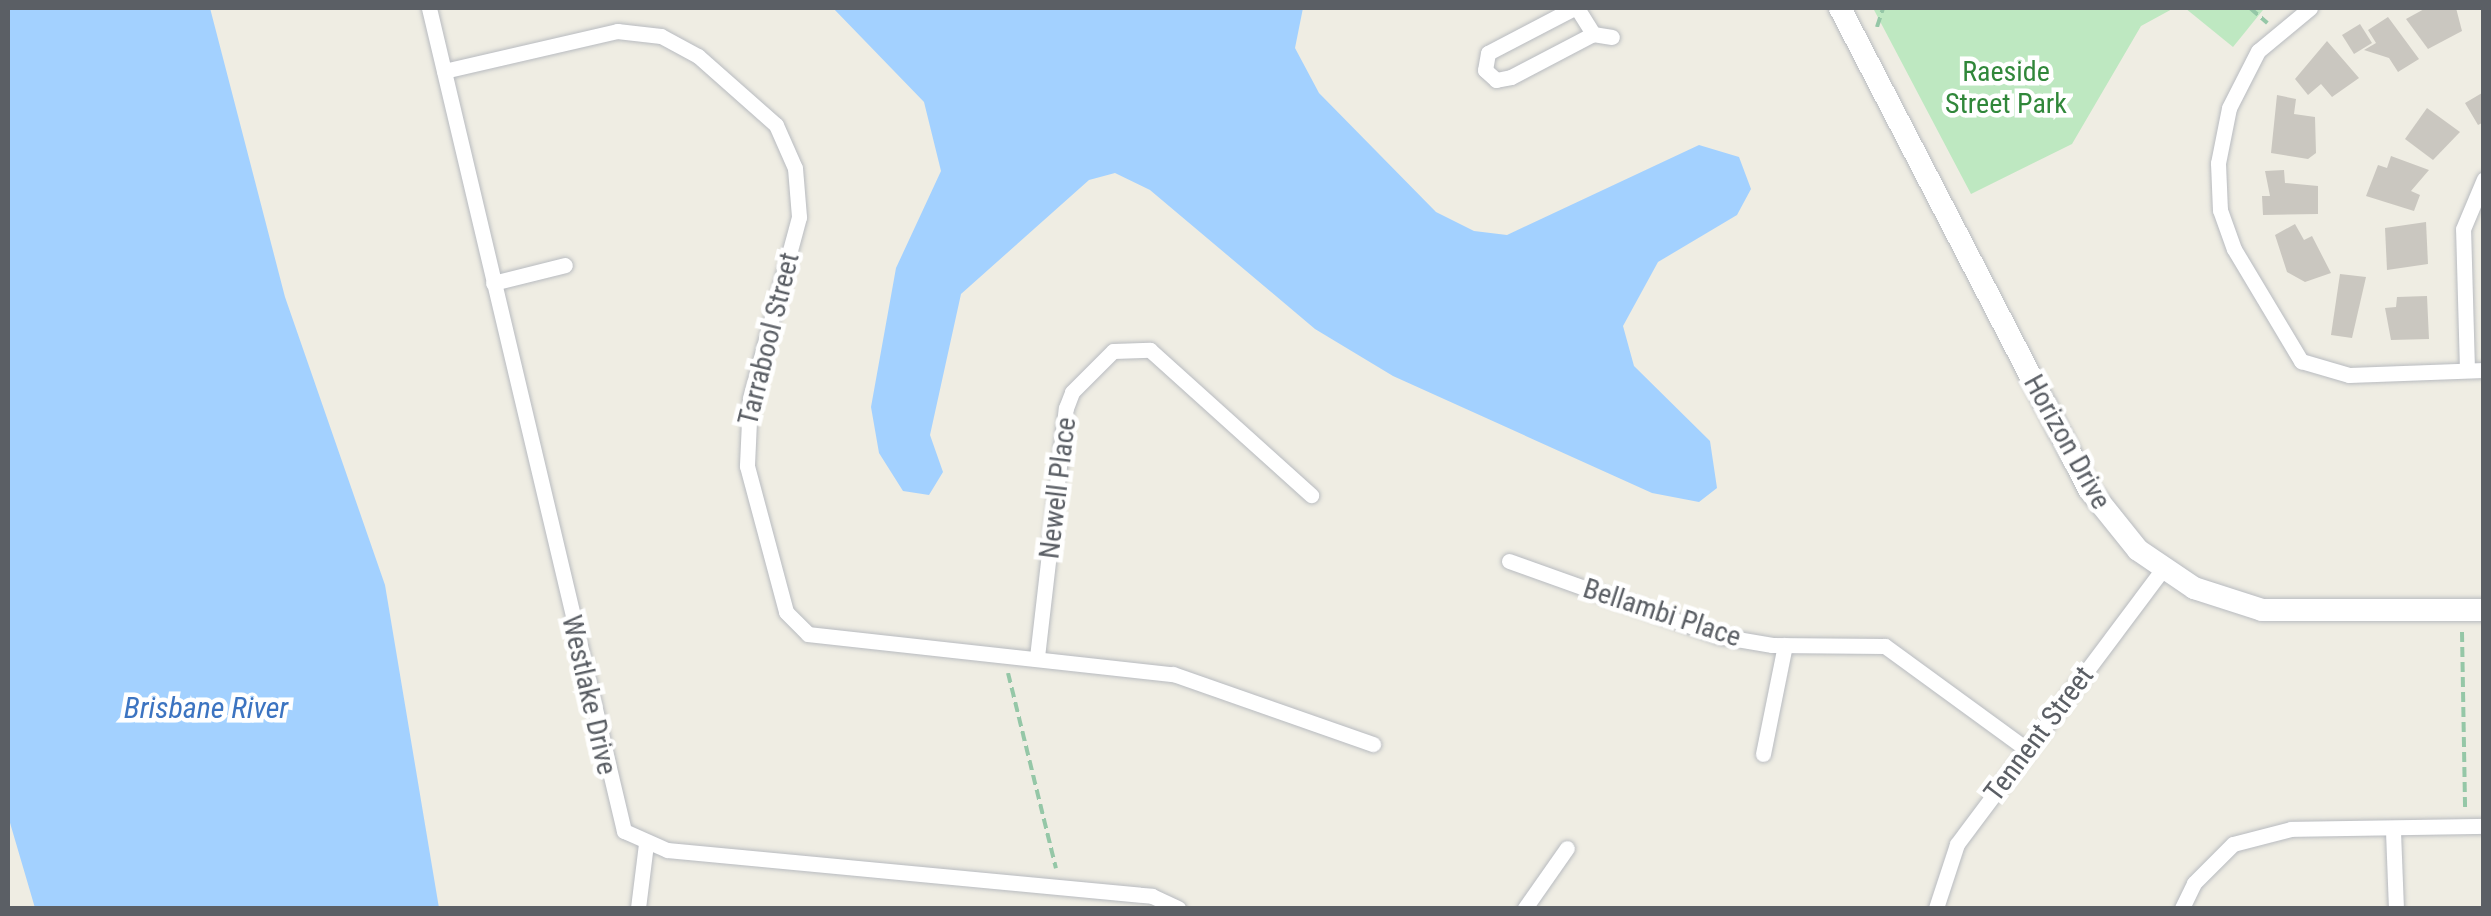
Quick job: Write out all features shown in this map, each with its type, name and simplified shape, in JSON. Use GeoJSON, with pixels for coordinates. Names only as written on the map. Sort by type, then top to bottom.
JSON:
{"type":"FeatureCollection","features":[{"type":"Feature","properties":{"kind":"street","name":"Westlake Drive"},"geometry":{"type":"LineString","coordinates":[[429,8],[614,803],[624,830],[646,844]]}},
{"type":"Feature","properties":{"kind":"street"},"geometry":{"type":"LineString","coordinates":[[1594,34],[1576,8],[1488,54],[1486,70],[1496,80],[1511,77],[1594,34],[1612,36]]}},
{"type":"Feature","properties":{"kind":"street","name":"Horizon Drive"},"geometry":{"type":"LineString","coordinates":[[1840,8],[2089,489],[2162,570],[2220,599],[2282,613],[2484,610]]}},
{"type":"Feature","properties":{"kind":"street"},"geometry":{"type":"LineString","coordinates":[[2310,8],[2275,35],[2240,83],[2218,163],[2220,210],[2281,339],[2322,371],[2475,370],[2464,230],[2484,179]]}},
{"type":"Feature","properties":{"kind":"street","name":"Tarrabool Street"},"geometry":{"type":"LineString","coordinates":[[444,70],[571,39],[645,34],[679,43],[764,111],[787,142],[799,216],[745,438],[750,483],[786,612],[808,634],[1173,674],[1373,744]]}},
{"type":"Feature","properties":{"kind":"street"},"geometry":{"type":"LineString","coordinates":[[493,283],[565,265]]}},
{"type":"Feature","properties":{"kind":"street","name":"Newell Place"},"geometry":{"type":"LineString","coordinates":[[1037,657],[1066,408],[1072,392],[1113,351],[1150,350],[1311,494]]}},
{"type":"Feature","properties":{"kind":"street","name":"Bellambi Place"},"geometry":{"type":"LineString","coordinates":[[1508,561],[1719,636],[1785,646],[1885,646],[2025,748]]}},
{"type":"Feature","properties":{"kind":"street","name":"Tennent Street"},"geometry":{"type":"LineString","coordinates":[[1936,908],[1958,844],[2025,748],[2162,570]]}},
{"type":"Feature","properties":{"kind":"street"},"geometry":{"type":"LineString","coordinates":[[1763,754],[1785,646]]}},
{"type":"Feature","properties":{"kind":"street"},"geometry":{"type":"LineString","coordinates":[[2182,908],[2194,883],[2233,844],[2291,829],[2393,831],[2484,826]]}},
{"type":"Feature","properties":{"kind":"street"},"geometry":{"type":"LineString","coordinates":[[2393,831],[2396,908]]}},
{"type":"Feature","properties":{"kind":"street"},"geometry":{"type":"LineString","coordinates":[[638,908],[636,877],[646,844],[1152,896],[1178,908]]}},
{"type":"Feature","properties":{"kind":"street"},"geometry":{"type":"LineString","coordinates":[[1525,908],[1568,848]]}},
{"type":"Feature","properties":{"kind":"path"},"geometry":{"type":"LineString","coordinates":[[1877,27],[1883,8]]}},
{"type":"Feature","properties":{"kind":"path"},"geometry":{"type":"LineString","coordinates":[[2250,8],[2275,35]]}},
{"type":"Feature","properties":{"kind":"path"},"geometry":{"type":"LineString","coordinates":[[2462,632],[2465,827]]}},
{"type":"Feature","properties":{"kind":"path"},"geometry":{"type":"LineString","coordinates":[[1003,653],[1056,868]]}},
{"type":"Feature","properties":{"kind":"green space","name":"Raeside Street Park"},"geometry":{"type":"Polygon","coordinates":[[[1873,8],[2174,8],[2141,26],[2072,144],[1971,194],[1873,8]]]}},
{"type":"Feature","properties":{"kind":"green space"},"geometry":{"type":"Polygon","coordinates":[[[2185,8],[2261,8],[2263,10],[2233,47],[2185,8]]]}},
{"type":"Feature","properties":{"kind":"water","name":"Brisbane River"},"geometry":{"type":"Polygon","coordinates":[[[8,8],[210,8],[285,297],[385,585],[439,908],[35,908],[8,816],[8,8]]]}},
{"type":"Feature","properties":{"kind":"water"},"geometry":{"type":"Polygon","coordinates":[[[833,8],[1303,8],[1295,48],[1319,93],[1436,212],[1474,231],[1507,235],[1699,145],[1739,157],[1751,189],[1737,215],[1658,262],[1623,326],[1634,366],[1710,441],[1717,488],[1699,502],[1652,493],[1393,376],[1315,329],[1150,190],[1115,173],[1089,180],[961,294],[930,435],[943,472],[929,495],[903,491],[879,453],[871,407],[896,268],[941,171],[924,102],[833,8]]]}},
{"type":"Feature","properties":{"kind":"building"},"geometry":{"type":"Polygon","coordinates":[[[2426,8],[2456,8],[2462,31],[2428,49],[2406,19],[2426,8]]]}},
{"type":"Feature","properties":{"kind":"building"},"geometry":{"type":"Polygon","coordinates":[[[2388,17],[2419,59],[2398,72],[2389,58],[2364,50],[2376,43],[2368,30],[2388,17]]]}},
{"type":"Feature","properties":{"kind":"building"},"geometry":{"type":"Polygon","coordinates":[[[2360,24],[2372,43],[2354,54],[2342,35],[2360,24]]]}},
{"type":"Feature","properties":{"kind":"building"},"geometry":{"type":"Polygon","coordinates":[[[2327,41],[2359,78],[2332,97],[2321,84],[2308,95],[2295,79],[2327,41]]]}},
{"type":"Feature","properties":{"kind":"building"},"geometry":{"type":"Polygon","coordinates":[[[2484,81],[2484,122],[2478,125],[2465,103],[2482,93],[2484,81]]]}},
{"type":"Feature","properties":{"kind":"building"},"geometry":{"type":"Polygon","coordinates":[[[2277,95],[2296,99],[2294,114],[2315,117],[2316,153],[2308,159],[2271,153],[2277,95]]]}},
{"type":"Feature","properties":{"kind":"building"},"geometry":{"type":"Polygon","coordinates":[[[2427,108],[2460,132],[2433,160],[2405,139],[2427,108]]]}},
{"type":"Feature","properties":{"kind":"building"},"geometry":{"type":"Polygon","coordinates":[[[2391,156],[2429,170],[2411,191],[2420,195],[2414,211],[2366,196],[2378,165],[2387,168],[2391,156]]]}},
{"type":"Feature","properties":{"kind":"building"},"geometry":{"type":"Polygon","coordinates":[[[2284,170],[2285,183],[2318,186],[2318,214],[2263,215],[2262,196],[2270,196],[2265,171],[2284,170]]]}},
{"type":"Feature","properties":{"kind":"building"},"geometry":{"type":"Polygon","coordinates":[[[2426,222],[2428,264],[2387,270],[2385,228],[2426,222]]]}},
{"type":"Feature","properties":{"kind":"building"},"geometry":{"type":"Polygon","coordinates":[[[2295,224],[2304,240],[2312,236],[2331,273],[2305,282],[2287,272],[2275,235],[2295,224]]]}},
{"type":"Feature","properties":{"kind":"building"},"geometry":{"type":"Polygon","coordinates":[[[2340,274],[2366,277],[2352,338],[2331,335],[2340,274]]]}},
{"type":"Feature","properties":{"kind":"building"},"geometry":{"type":"Polygon","coordinates":[[[2427,296],[2429,339],[2391,340],[2385,308],[2396,307],[2397,297],[2427,296]]]}}]}
